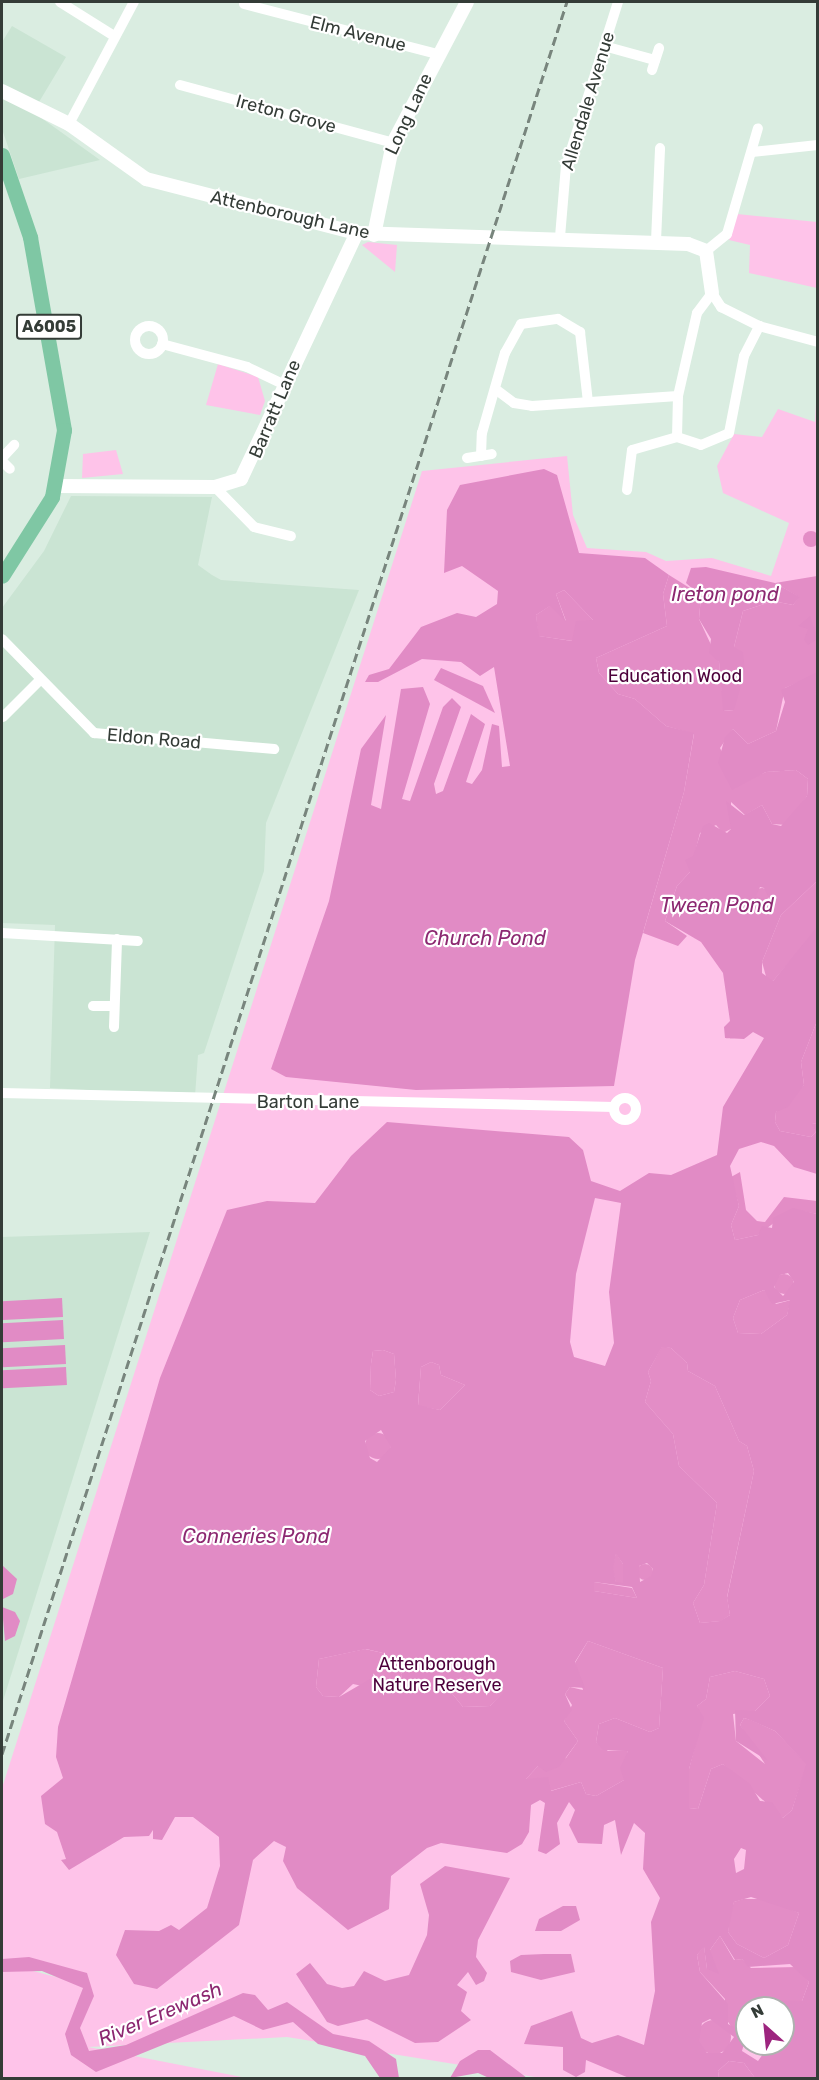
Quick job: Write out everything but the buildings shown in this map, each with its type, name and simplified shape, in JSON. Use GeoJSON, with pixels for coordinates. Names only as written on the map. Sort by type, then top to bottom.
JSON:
{"type":"FeatureCollection","features":[{"type":"Feature","properties":{"kind":"main road","name":"A6005"},"geometry":{"type":"LineString","coordinates":[[2,155],[30,237],[59,387],[64,430],[56,486],[44,514],[2,576]]}},
{"type":"Feature","properties":{"kind":"street"},"geometry":{"type":"LineString","coordinates":[[60,2],[114,36]]}},
{"type":"Feature","properties":{"kind":"street"},"geometry":{"type":"LineString","coordinates":[[69,124],[134,2]]}},
{"type":"Feature","properties":{"kind":"street","name":"Long Lane"},"geometry":{"type":"LineString","coordinates":[[374,234],[393,143],[467,2]]}},
{"type":"Feature","properties":{"kind":"street","name":"Allendale Avenue"},"geometry":{"type":"LineString","coordinates":[[560,237],[566,166],[618,2]]}},
{"type":"Feature","properties":{"kind":"street","name":"Elm Avenue"},"geometry":{"type":"LineString","coordinates":[[243,4],[438,54]]}},
{"type":"Feature","properties":{"kind":"street"},"geometry":{"type":"LineString","coordinates":[[604,46],[653,65],[658,48]]}},
{"type":"Feature","properties":{"kind":"street","name":"Ireton Grove"},"geometry":{"type":"LineString","coordinates":[[180,85],[393,143]]}},
{"type":"Feature","properties":{"kind":"street","name":"Attenborough Lane"},"geometry":{"type":"LineString","coordinates":[[2,91],[69,124],[146,179],[357,234],[656,240],[706,250]]}},
{"type":"Feature","properties":{"kind":"street"},"geometry":{"type":"LineString","coordinates":[[758,128],[727,234],[706,250],[712,293],[721,307],[759,326],[818,342]]}},
{"type":"Feature","properties":{"kind":"street"},"geometry":{"type":"LineString","coordinates":[[752,152],[818,146]]}},
{"type":"Feature","properties":{"kind":"street"},"geometry":{"type":"LineString","coordinates":[[656,240],[662,152]]}},
{"type":"Feature","properties":{"kind":"street","name":"Barratt Lane"},"geometry":{"type":"LineString","coordinates":[[233,484],[249,471],[285,385],[357,234]]}},
{"type":"Feature","properties":{"kind":"street"},"geometry":{"type":"LineString","coordinates":[[677,437],[678,396],[697,313],[712,293]]}},
{"type":"Feature","properties":{"kind":"street"},"geometry":{"type":"LineString","coordinates":[[467,458],[486,455],[482,433],[498,391],[513,330],[532,321],[558,319],[570,323],[584,340],[588,402]]}},
{"type":"Feature","properties":{"kind":"street"},"geometry":{"type":"LineString","coordinates":[[627,490],[633,450],[677,437],[701,445],[729,433],[744,356],[759,326]]}},
{"type":"Feature","properties":{"kind":"street"},"geometry":{"type":"LineString","coordinates":[[162,344],[247,367],[285,385]]}},
{"type":"Feature","properties":{"kind":"street"},"geometry":{"type":"LineString","coordinates":[[498,391],[514,403],[532,406],[678,396]]}},
{"type":"Feature","properties":{"kind":"street"},"geometry":{"type":"LineString","coordinates":[[4,463],[14,445]]}},
{"type":"Feature","properties":{"kind":"street"},"geometry":{"type":"LineString","coordinates":[[56,486],[215,488],[233,484],[230,500]]}},
{"type":"Feature","properties":{"kind":"street"},"geometry":{"type":"LineString","coordinates":[[215,488],[230,500],[254,527],[291,536]]}},
{"type":"Feature","properties":{"kind":"street","name":"Eldon Road"},"geometry":{"type":"LineString","coordinates":[[2,639],[94,733],[274,749]]}},
{"type":"Feature","properties":{"kind":"street"},"geometry":{"type":"LineString","coordinates":[[3,717],[40,680]]}},
{"type":"Feature","properties":{"kind":"street"},"geometry":{"type":"LineString","coordinates":[[2,933],[138,941]]}},
{"type":"Feature","properties":{"kind":"street"},"geometry":{"type":"LineString","coordinates":[[114,1027],[117,939]]}},
{"type":"Feature","properties":{"kind":"street"},"geometry":{"type":"LineString","coordinates":[[93,1006],[114,1006]]}},
{"type":"Feature","properties":{"kind":"street","name":"Barton Lane"},"geometry":{"type":"LineString","coordinates":[[2,1093],[614,1107]]}},
{"type":"Feature","properties":{"kind":"shaded area"},"geometry":{"type":"Polygon","coordinates":[[[12,26],[66,57],[33,112],[100,160],[19,179],[2,129],[2,42],[12,26]]]}},
{"type":"Feature","properties":{"kind":"shaded area"},"geometry":{"type":"Polygon","coordinates":[[[71,496],[212,497],[198,565],[212,575],[221,580],[359,590],[266,823],[264,871],[204,1053],[198,1055],[195,1096],[50,1088],[55,925],[2,923],[2,608],[44,551],[71,496]]]}},
{"type":"Feature","properties":{"kind":"shaded area"},"geometry":{"type":"Polygon","coordinates":[[[150,1232],[2,1704],[2,1237],[150,1232]]]}},
{"type":"Feature","properties":{"kind":"green space"},"geometry":{"type":"Polygon","coordinates":[[[737,214],[817,222],[817,288],[749,273],[750,245],[729,240],[737,214]]]}},
{"type":"Feature","properties":{"kind":"green space"},"geometry":{"type":"Polygon","coordinates":[[[368,242],[397,245],[395,272],[362,245],[368,242]]]}},
{"type":"Feature","properties":{"kind":"green space"},"geometry":{"type":"Polygon","coordinates":[[[218,364],[258,377],[265,401],[260,415],[206,405],[218,364]]]}},
{"type":"Feature","properties":{"kind":"green space","name":"Attenborough Nature Reserve"},"geometry":{"type":"Polygon","coordinates":[[[817,384],[817,2078],[541,2078],[287,2037],[88,2047],[247,2078],[2,2078],[2,1972],[25,1969],[87,1985],[60,1972],[25,1966],[2,1968],[2,1788],[422,471],[567,456],[573,515],[587,548],[646,552],[666,561],[712,558],[771,576],[789,523],[723,493],[717,466],[734,434],[762,437],[778,409],[815,422],[817,384]]]}},
{"type":"Feature","properties":{"kind":"green space"},"geometry":{"type":"Polygon","coordinates":[[[116,450],[123,474],[82,478],[83,454],[116,450]]]}},
{"type":"Feature","properties":{"kind":"green space"},"geometry":{"type":"Polygon","coordinates":[[[811,531],[819,539],[811,547],[803,539],[811,531]]]}},
{"type":"Feature","properties":{"kind":"green space","name":"Education Wood"},"geometry":{"type":"Polygon","coordinates":[[[669,575],[701,595],[699,619],[719,662],[724,711],[734,710],[734,647],[743,611],[773,601],[793,605],[799,597],[775,583],[817,576],[817,674],[785,688],[776,731],[748,744],[733,729],[720,748],[738,784],[766,772],[796,770],[808,779],[807,796],[787,825],[772,824],[762,805],[745,815],[731,802],[731,829],[723,833],[716,825],[700,833],[690,872],[677,886],[665,921],[687,936],[678,946],[643,933],[684,792],[694,734],[666,726],[635,699],[618,694],[599,673],[596,658],[667,626],[663,594],[669,575]]]}},
{"type":"Feature","properties":{"kind":"green space"},"geometry":{"type":"Polygon","coordinates":[[[564,590],[593,620],[573,641],[538,636],[536,615],[551,605],[566,621],[556,594],[564,590]]]}},
{"type":"Feature","properties":{"kind":"green space"},"geometry":{"type":"Polygon","coordinates":[[[817,881],[816,931],[773,981],[767,980],[762,962],[781,915],[817,881]]]}},
{"type":"Feature","properties":{"kind":"green space"},"geometry":{"type":"Polygon","coordinates":[[[762,888],[767,890],[769,895],[767,900],[762,902],[757,900],[755,895],[757,890],[762,888]]]}},
{"type":"Feature","properties":{"kind":"green space"},"geometry":{"type":"Polygon","coordinates":[[[817,1021],[817,1123],[812,1124],[816,1132],[811,1137],[780,1131],[775,1122],[776,1112],[804,1085],[801,1062],[817,1021]]]}},
{"type":"Feature","properties":{"kind":"green space"},"geometry":{"type":"Polygon","coordinates":[[[740,1172],[746,1210],[757,1221],[765,1222],[784,1197],[817,1201],[817,1214],[792,1209],[758,1235],[735,1240],[731,1225],[739,1206],[731,1177],[740,1172]]]}},
{"type":"Feature","properties":{"kind":"green space"},"geometry":{"type":"Polygon","coordinates":[[[784,1274],[791,1277],[794,1284],[791,1291],[784,1294],[777,1291],[774,1284],[777,1277],[784,1274]]]}},
{"type":"Feature","properties":{"kind":"green space"},"geometry":{"type":"Polygon","coordinates":[[[764,1290],[776,1304],[791,1300],[787,1315],[761,1334],[738,1333],[733,1318],[740,1300],[764,1290]]]}},
{"type":"Feature","properties":{"kind":"green space"},"geometry":{"type":"Polygon","coordinates":[[[662,1346],[671,1348],[687,1363],[688,1371],[715,1386],[739,1441],[747,1446],[754,1471],[727,1597],[730,1615],[721,1621],[700,1623],[693,1603],[704,1585],[717,1503],[679,1466],[673,1434],[645,1402],[651,1381],[648,1372],[662,1346]]]}},
{"type":"Feature","properties":{"kind":"green space"},"geometry":{"type":"Polygon","coordinates":[[[383,1350],[394,1354],[396,1380],[394,1392],[379,1396],[370,1390],[371,1364],[373,1351],[383,1350]]]}},
{"type":"Feature","properties":{"kind":"green space"},"geometry":{"type":"Polygon","coordinates":[[[431,1362],[439,1365],[441,1375],[465,1385],[440,1410],[418,1406],[421,1367],[431,1362]]]}},
{"type":"Feature","properties":{"kind":"green space"},"geometry":{"type":"Polygon","coordinates":[[[378,1433],[387,1437],[391,1446],[387,1455],[378,1459],[369,1455],[365,1446],[369,1437],[378,1433]]]}},
{"type":"Feature","properties":{"kind":"green space"},"geometry":{"type":"Polygon","coordinates":[[[616,1553],[623,1564],[623,1583],[616,1583],[612,1568],[616,1553]]]}},
{"type":"Feature","properties":{"kind":"green space"},"geometry":{"type":"Polygon","coordinates":[[[642,1564],[648,1564],[653,1572],[651,1578],[642,1580],[637,1575],[637,1569],[642,1564]]]}},
{"type":"Feature","properties":{"kind":"green space"},"geometry":{"type":"Polygon","coordinates":[[[594,1582],[632,1588],[637,1598],[594,1591],[594,1582]]]}},
{"type":"Feature","properties":{"kind":"green space"},"geometry":{"type":"Polygon","coordinates":[[[588,1641],[663,1668],[659,1728],[650,1732],[615,1718],[599,1724],[596,1742],[608,1751],[628,1750],[624,1780],[596,1796],[586,1794],[581,1782],[550,1791],[541,1780],[526,1779],[538,1766],[566,1758],[578,1741],[564,1721],[572,1705],[565,1694],[570,1687],[583,1690],[575,1663],[588,1641]]]}},
{"type":"Feature","properties":{"kind":"green space"},"geometry":{"type":"Polygon","coordinates":[[[365,1649],[383,1653],[402,1674],[400,1687],[381,1690],[353,1684],[339,1697],[323,1696],[316,1687],[319,1659],[365,1649]]]}},
{"type":"Feature","properties":{"kind":"green space"},"geometry":{"type":"Polygon","coordinates":[[[485,1671],[505,1692],[490,1706],[463,1707],[450,1691],[451,1680],[485,1671]]]}},
{"type":"Feature","properties":{"kind":"green space"},"geometry":{"type":"Polygon","coordinates":[[[735,1671],[764,1679],[770,1696],[755,1711],[733,1714],[736,1741],[765,1764],[740,1725],[744,1718],[751,1720],[775,1731],[807,1764],[792,1810],[783,1818],[723,1764],[711,1769],[698,1809],[689,1808],[689,1769],[701,1724],[697,1706],[706,1699],[710,1677],[735,1671]]]}},
{"type":"Feature","properties":{"kind":"green space"},"geometry":{"type":"Polygon","coordinates":[[[743,1899],[766,1899],[799,1913],[788,1945],[764,1958],[737,1944],[728,1932],[730,1914],[734,1902],[743,1899]]]}},
{"type":"Feature","properties":{"kind":"green space"},"geometry":{"type":"Polygon","coordinates":[[[720,1936],[734,1960],[742,1959],[751,1968],[797,1967],[809,1982],[802,2001],[795,2002],[795,1996],[735,1996],[735,2030],[733,2029],[724,2016],[725,1999],[700,1972],[697,1955],[704,1946],[707,1969],[710,1950],[720,1936]]]}},
{"type":"Feature","properties":{"kind":"green space"},"geometry":{"type":"Polygon","coordinates":[[[714,2020],[726,2025],[731,2037],[726,2049],[714,2054],[702,2049],[697,2037],[702,2025],[714,2020]]]}},
{"type":"Feature","properties":{"kind":"green space"},"geometry":{"type":"Polygon","coordinates":[[[729,2061],[744,2063],[755,2078],[719,2078],[718,2071],[729,2061]]]}},
{"type":"Feature","properties":{"kind":"water","name":"Church Pond"},"geometry":{"type":"Polygon","coordinates":[[[544,469],[557,475],[579,553],[645,558],[669,575],[663,594],[667,626],[596,658],[599,673],[618,694],[635,699],[666,726],[694,733],[684,792],[635,960],[614,1086],[416,1090],[286,1077],[271,1069],[329,901],[361,749],[386,715],[371,805],[381,809],[401,689],[423,687],[430,704],[402,799],[410,801],[443,707],[452,698],[461,707],[434,784],[436,794],[443,791],[471,714],[485,724],[466,782],[472,784],[482,770],[492,724],[499,726],[502,767],[510,766],[494,667],[480,676],[461,662],[422,659],[378,682],[365,682],[369,675],[389,669],[421,627],[457,613],[476,617],[497,604],[498,591],[462,566],[444,573],[447,510],[460,485],[544,469]],[[564,590],[556,594],[566,622],[550,606],[536,615],[539,636],[572,641],[576,621],[593,620],[564,590]]]}},
{"type":"Feature","properties":{"kind":"water","name":"Ireton pond"},"geometry":{"type":"Polygon","coordinates":[[[706,567],[775,583],[800,597],[793,605],[773,601],[743,611],[734,647],[743,652],[745,672],[734,710],[723,711],[719,662],[709,653],[711,639],[699,619],[701,596],[686,583],[691,568],[706,567]]]}},
{"type":"Feature","properties":{"kind":"water"},"geometry":{"type":"Polygon","coordinates":[[[810,616],[818,639],[808,645],[804,640],[808,629],[798,626],[810,616]]]}},
{"type":"Feature","properties":{"kind":"water"},"geometry":{"type":"Polygon","coordinates":[[[441,668],[483,686],[495,713],[434,680],[441,668]]]}},
{"type":"Feature","properties":{"kind":"water","name":"Conneries Pond"},"geometry":{"type":"Polygon","coordinates":[[[817,672],[817,881],[781,915],[762,962],[762,973],[773,981],[817,927],[817,1021],[801,1062],[804,1085],[788,1107],[776,1112],[775,1122],[780,1131],[811,1137],[816,1132],[811,1124],[817,1123],[817,1174],[794,1167],[774,1146],[761,1142],[739,1149],[730,1166],[739,1206],[731,1225],[735,1240],[758,1235],[762,1226],[772,1228],[773,1218],[793,1208],[817,1214],[817,2078],[755,2078],[744,2063],[729,2061],[718,2071],[719,2078],[629,2078],[586,2060],[585,2072],[576,2077],[563,2070],[563,2047],[524,2044],[531,2026],[572,2011],[581,2038],[592,2043],[618,2035],[644,2045],[655,1991],[651,1922],[660,1898],[643,1869],[645,1833],[634,1823],[621,1855],[615,1820],[604,1825],[602,1844],[578,1843],[569,1825],[575,1810],[569,1802],[557,1823],[560,1844],[546,1854],[538,1851],[545,1803],[540,1800],[531,1805],[529,1832],[522,1844],[507,1853],[441,1843],[427,1848],[391,1876],[389,1909],[348,1930],[297,1888],[283,1861],[286,1847],[274,1841],[253,1860],[239,1925],[157,1989],[134,1984],[116,1955],[125,1930],[159,1931],[171,1925],[179,1930],[207,1908],[220,1866],[219,1837],[193,1817],[175,1817],[162,1840],[153,1839],[153,1830],[149,1836],[124,1837],[69,1870],[61,1860],[66,1859],[57,1832],[45,1824],[41,1796],[63,1778],[56,1757],[58,1727],[160,1378],[227,1210],[267,1201],[315,1203],[351,1156],[387,1122],[569,1137],[583,1150],[591,1181],[620,1191],[649,1173],[671,1175],[717,1155],[723,1107],[764,1038],[753,1032],[744,1039],[725,1038],[724,1027],[730,1021],[723,973],[701,942],[665,921],[677,886],[690,872],[685,860],[693,856],[703,826],[709,823],[727,833],[731,829],[726,801],[744,815],[762,805],[772,824],[781,826],[807,796],[808,779],[796,770],[766,772],[732,790],[718,763],[725,737],[733,729],[748,744],[776,731],[785,702],[781,690],[817,672]],[[760,887],[756,896],[770,901],[764,888],[760,887]],[[595,1198],[576,1274],[570,1342],[574,1357],[605,1366],[614,1343],[609,1292],[621,1203],[595,1198]],[[788,1273],[780,1275],[774,1287],[783,1296],[794,1282],[788,1273]],[[764,1290],[740,1300],[733,1318],[738,1333],[761,1334],[787,1315],[790,1300],[772,1304],[764,1290]],[[662,1347],[648,1372],[651,1381],[645,1402],[673,1434],[679,1466],[717,1503],[704,1585],[693,1603],[700,1623],[720,1621],[730,1615],[727,1598],[754,1471],[747,1446],[739,1441],[715,1386],[688,1371],[687,1363],[671,1348],[662,1347]],[[383,1350],[373,1351],[370,1390],[379,1396],[394,1392],[396,1380],[394,1354],[383,1350]],[[431,1362],[421,1367],[418,1405],[440,1410],[465,1385],[441,1375],[439,1365],[431,1362]],[[381,1430],[365,1441],[370,1458],[377,1462],[391,1447],[381,1430]],[[616,1554],[613,1568],[616,1582],[623,1583],[623,1564],[616,1554]],[[647,1563],[639,1566],[640,1582],[651,1576],[653,1569],[647,1563]],[[594,1582],[594,1591],[637,1598],[632,1587],[594,1582]],[[588,1641],[575,1662],[585,1688],[570,1687],[565,1694],[572,1710],[564,1721],[578,1741],[559,1767],[546,1772],[538,1766],[526,1779],[548,1777],[551,1791],[581,1782],[586,1794],[596,1796],[624,1780],[620,1768],[628,1751],[603,1750],[596,1742],[599,1724],[615,1718],[650,1732],[659,1728],[663,1668],[588,1641]],[[366,1649],[319,1659],[316,1687],[323,1696],[339,1697],[370,1679],[381,1690],[400,1687],[402,1674],[383,1653],[366,1649]],[[735,1671],[710,1677],[706,1699],[697,1706],[704,1718],[689,1769],[689,1808],[698,1809],[711,1769],[723,1764],[750,1784],[760,1801],[772,1802],[783,1818],[792,1810],[806,1764],[775,1731],[744,1718],[740,1725],[768,1761],[736,1741],[735,1710],[755,1711],[770,1696],[764,1679],[735,1671]],[[485,1672],[451,1680],[450,1691],[463,1707],[490,1706],[504,1692],[485,1672]],[[741,1848],[734,1859],[736,1873],[744,1869],[746,1850],[741,1848]],[[751,1897],[734,1902],[728,1932],[737,1944],[764,1958],[788,1945],[799,1913],[751,1897]],[[720,1936],[710,1950],[719,1974],[707,1969],[704,1947],[697,1955],[700,1972],[728,2004],[728,2024],[735,2027],[735,2056],[750,2056],[758,2061],[762,2056],[795,2056],[795,2001],[802,2001],[809,1982],[790,1964],[748,1967],[742,1959],[735,1960],[720,1936]],[[710,2019],[702,2023],[699,2041],[707,2053],[722,2053],[734,2037],[710,2019]]]}},
{"type":"Feature","properties":{"kind":"water"},"geometry":{"type":"Polygon","coordinates":[[[62,1298],[63,1317],[3,1320],[2,1301],[62,1298]]]}},
{"type":"Feature","properties":{"kind":"water"},"geometry":{"type":"Polygon","coordinates":[[[63,1320],[64,1339],[3,1342],[2,1323],[63,1320]]]}},
{"type":"Feature","properties":{"kind":"water"},"geometry":{"type":"Polygon","coordinates":[[[65,1345],[66,1364],[3,1367],[2,1348],[65,1345]]]}},
{"type":"Feature","properties":{"kind":"water"},"geometry":{"type":"Polygon","coordinates":[[[66,1367],[67,1385],[3,1388],[2,1370],[66,1367]]]}},
{"type":"Feature","properties":{"kind":"water"},"geometry":{"type":"Polygon","coordinates":[[[2,1565],[17,1579],[13,1594],[3,1599],[2,1565]]]}},
{"type":"Feature","properties":{"kind":"water"},"geometry":{"type":"Polygon","coordinates":[[[2,1607],[15,1612],[20,1621],[15,1636],[5,1641],[2,1607]]]}},
{"type":"Feature","properties":{"kind":"water"},"geometry":{"type":"Polygon","coordinates":[[[445,1866],[510,1878],[478,1940],[476,1957],[487,1973],[484,1981],[476,1985],[468,1972],[457,1985],[467,1992],[461,2011],[471,2020],[438,2042],[415,2043],[367,2019],[338,2026],[327,2022],[296,1974],[310,1963],[327,1984],[342,1988],[354,1986],[364,1971],[385,1981],[409,1975],[427,1935],[429,1915],[420,1884],[445,1866]]]}},
{"type":"Feature","properties":{"kind":"water"},"geometry":{"type":"Polygon","coordinates":[[[563,1906],[576,1906],[580,1920],[561,1931],[535,1931],[539,1919],[563,1906]]]}},
{"type":"Feature","properties":{"kind":"water"},"geometry":{"type":"Polygon","coordinates":[[[571,1954],[575,1972],[541,1980],[511,1972],[510,1961],[521,1955],[571,1954]]]}},
{"type":"Feature","properties":{"kind":"water"},"geometry":{"type":"Polygon","coordinates":[[[29,1957],[87,1973],[94,1996],[80,2028],[89,2051],[126,2045],[243,1993],[255,1995],[268,2010],[287,2002],[333,2034],[369,2041],[396,2059],[399,2078],[380,2078],[365,2056],[318,2044],[293,2022],[263,2030],[234,2016],[96,2072],[71,2055],[65,2034],[83,1988],[42,1971],[2,1972],[2,1959],[29,1957]]]}},
{"type":"Feature","properties":{"kind":"water"},"geometry":{"type":"Polygon","coordinates":[[[478,2050],[490,2050],[527,2078],[489,2078],[478,2073],[450,2078],[460,2061],[478,2050]]]}},
{"type":"Feature","properties":{"kind":"railway"},"geometry":{"type":"LineString","coordinates":[[2,1754],[567,2]]}},
{"type":"Feature","properties":{"kind":"water label","name":"Tween Pond"},"geometry":{"type":"Point","coordinates":[717,905]}},
{"type":"Feature","properties":{"kind":"water label","name":"River Erewash"},"geometry":{"type":"Point","coordinates":[160,2014]}}]}
